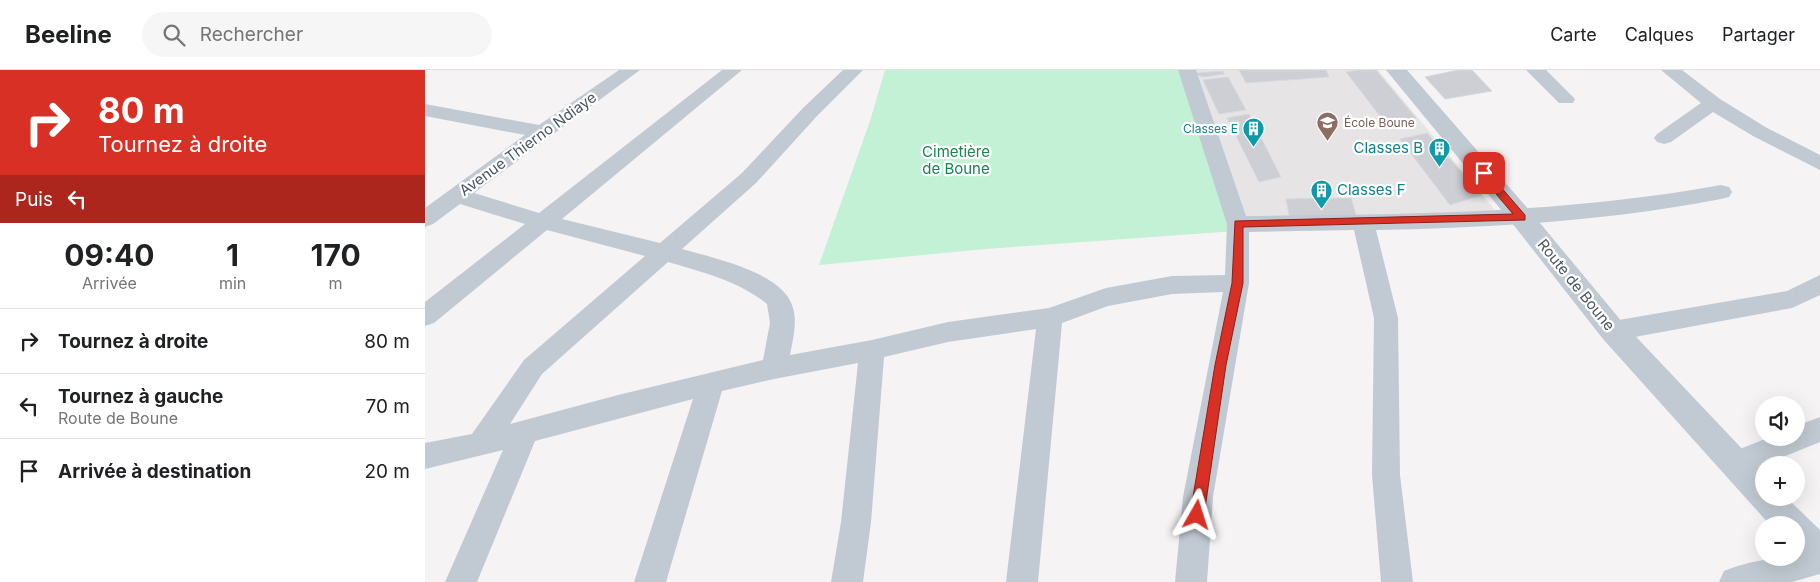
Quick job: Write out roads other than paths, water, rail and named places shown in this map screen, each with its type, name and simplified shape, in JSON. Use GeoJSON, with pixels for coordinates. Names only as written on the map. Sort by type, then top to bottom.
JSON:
{"type":"FeatureCollection","features":[{"type":"Feature","properties":{"kind":"street"},"geometry":{"type":"LineString","coordinates":[[425,316],[733,70]]}},
{"type":"Feature","properties":{"kind":"street"},"geometry":{"type":"LineString","coordinates":[[481,444],[538,362],[749,178],[810,112],[854,70]]}},
{"type":"Feature","properties":{"kind":"street"},"geometry":{"type":"LineString","coordinates":[[1187,70],[1238,224],[1237,283],[1198,497],[1191,582]]}},
{"type":"Feature","properties":{"kind":"street","name":"Route de Boune"},"geometry":{"type":"LineString","coordinates":[[1396,70],[1613,331],[1755,486]]}},
{"type":"Feature","properties":{"kind":"street"},"geometry":{"type":"LineString","coordinates":[[1535,70],[1566,99]]}},
{"type":"Feature","properties":{"kind":"street"},"geometry":{"type":"LineString","coordinates":[[1670,70],[1691,78],[1713,103],[1760,132],[1820,163]]}},
{"type":"Feature","properties":{"kind":"street","name":"Avenue Thierno Ndiaye"},"geometry":{"type":"LineString","coordinates":[[437,206],[624,71]]}},
{"type":"Feature","properties":{"kind":"street"},"geometry":{"type":"LineString","coordinates":[[1664,138],[1713,103]]}},
{"type":"Feature","properties":{"kind":"street"},"geometry":{"type":"LineString","coordinates":[[425,110],[542,132]]}},
{"type":"Feature","properties":{"kind":"street"},"geometry":{"type":"LineString","coordinates":[[1238,224],[1521,218],[1643,206],[1721,192]]}},
{"type":"Feature","properties":{"kind":"street"},"geometry":{"type":"LineString","coordinates":[[437,206],[542,222],[665,253],[731,273],[764,289],[776,298],[783,312],[774,368]]}},
{"type":"Feature","properties":{"kind":"street"},"geometry":{"type":"LineString","coordinates":[[1363,222],[1386,318],[1385,475],[1397,582]]}},
{"type":"Feature","properties":{"kind":"street"},"geometry":{"type":"LineString","coordinates":[[425,456],[481,444],[619,406],[711,385],[774,368],[872,350],[948,332],[1050,317],[1106,297],[1172,285],[1237,283]]}},
{"type":"Feature","properties":{"kind":"street"},"geometry":{"type":"LineString","coordinates":[[1613,331],[1791,299],[1820,284]]}},
{"type":"Feature","properties":{"kind":"street"},"geometry":{"type":"LineString","coordinates":[[1022,582],[1050,317]]}},
{"type":"Feature","properties":{"kind":"street"},"geometry":{"type":"LineString","coordinates":[[847,582],[856,522],[872,350]]}},
{"type":"Feature","properties":{"kind":"street"},"geometry":{"type":"LineString","coordinates":[[650,582],[711,385]]}},
{"type":"Feature","properties":{"kind":"street"},"geometry":{"type":"LineString","coordinates":[[1734,464],[1820,429]]}},
{"type":"Feature","properties":{"kind":"street"},"geometry":{"type":"LineString","coordinates":[[461,582],[525,432]]}},
{"type":"Feature","properties":{"kind":"street"},"geometry":{"type":"LineString","coordinates":[[1774,506],[1783,516]]}},
{"type":"Feature","properties":{"kind":"street"},"geometry":{"type":"LineString","coordinates":[[1805,538],[1820,554]]}},
{"type":"Feature","properties":{"kind":"street"},"geometry":{"type":"LineString","coordinates":[[1735,582],[1820,559]]}},
{"type":"Feature","properties":{"kind":"place","name":"École Boune"},"geometry":{"type":"Point","coordinates":[1328,142]}},
{"type":"Feature","properties":{"kind":"place","name":"Classes E"},"geometry":{"type":"Point","coordinates":[1254,148]}},
{"type":"Feature","properties":{"kind":"place","name":"Classes B"},"geometry":{"type":"Point","coordinates":[1439,167]}},
{"type":"Feature","properties":{"kind":"place","name":"Classes F"},"geometry":{"type":"Point","coordinates":[1321,209]}},
{"type":"Feature","properties":{"kind":"park label","name":"Cimetière de Boune"},"geometry":{"type":"Point","coordinates":[956,160]}}]}
